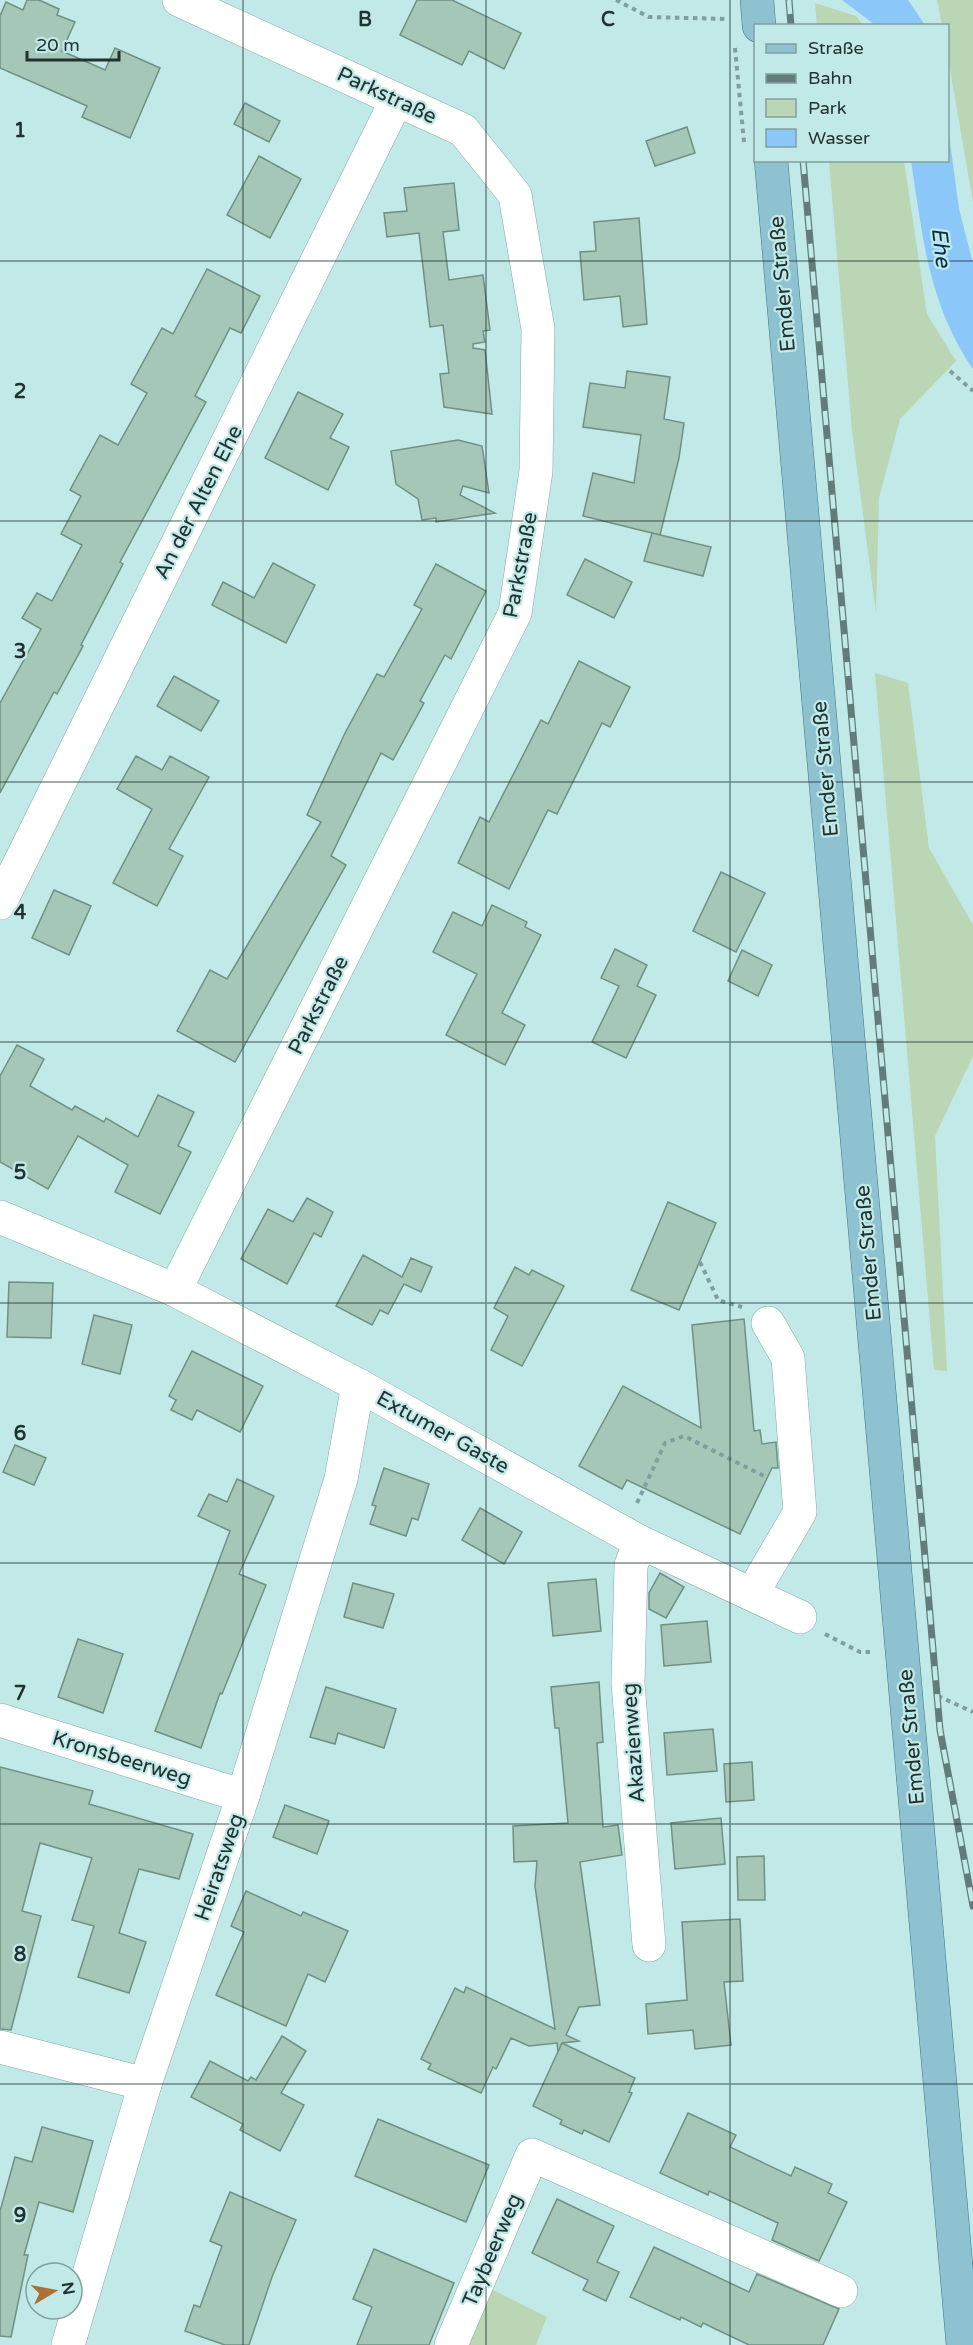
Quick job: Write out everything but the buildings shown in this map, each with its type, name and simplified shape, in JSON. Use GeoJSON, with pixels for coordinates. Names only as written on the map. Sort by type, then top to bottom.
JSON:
{"type":"FeatureCollection","features":[{"type":"Feature","properties":{"kind":"main road","name":"Emder Straße"},"geometry":{"type":"LineString","coordinates":[[771,162],[963,2345]]}},
{"type":"Feature","properties":{"kind":"street","name":"Parkstraße"},"geometry":{"type":"LineString","coordinates":[[175,1290],[515,613],[536,471],[538,329],[515,195],[463,130],[179,0]]}},
{"type":"Feature","properties":{"kind":"street","name":"An der Alten Ehe"},"geometry":{"type":"LineString","coordinates":[[0,903],[396,101]]}},
{"type":"Feature","properties":{"kind":"street","name":"Extumer Gaste"},"geometry":{"type":"LineString","coordinates":[[0,1217],[175,1290],[358,1385],[632,1537],[800,1617]]}},
{"type":"Feature","properties":{"kind":"street"},"geometry":{"type":"LineString","coordinates":[[752,1594],[800,1512],[789,1358],[768,1323]]}},
{"type":"Feature","properties":{"kind":"street","name":"Heiratsweg"},"geometry":{"type":"LineString","coordinates":[[68,2345],[145,2084],[243,1796],[341,1479],[358,1385]]}},
{"type":"Feature","properties":{"kind":"street","name":"Akazienweg"},"geometry":{"type":"LineString","coordinates":[[632,1537],[628,1683],[649,1945]]}},
{"type":"Feature","properties":{"kind":"street","name":"Kronsbeerweg"},"geometry":{"type":"LineString","coordinates":[[0,1720],[243,1796]]}},
{"type":"Feature","properties":{"kind":"street"},"geometry":{"type":"LineString","coordinates":[[0,2047],[145,2084]]}},
{"type":"Feature","properties":{"kind":"street","name":"Taybeerweg"},"geometry":{"type":"LineString","coordinates":[[451,2345],[532,2155],[841,2291]]}},
{"type":"Feature","properties":{"kind":"path"},"geometry":{"type":"LineString","coordinates":[[616,0],[649,17],[752,12]]}},
{"type":"Feature","properties":{"kind":"path"},"geometry":{"type":"LineString","coordinates":[[950,371],[973,392]]}},
{"type":"Feature","properties":{"kind":"path"},"geometry":{"type":"LineString","coordinates":[[700,1262],[718,1300],[745,1308],[768,1323]]}},
{"type":"Feature","properties":{"kind":"path"},"geometry":{"type":"LineString","coordinates":[[632,1537],[665,1443],[684,1436],[785,1486],[798,1485]]}},
{"type":"Feature","properties":{"kind":"path"},"geometry":{"type":"LineString","coordinates":[[800,1617],[828,1636],[860,1652],[880,1653]]}},
{"type":"Feature","properties":{"kind":"green space"},"geometry":{"type":"Polygon","coordinates":[[[937,0],[973,0],[973,202],[949,64],[949,24],[942,24],[937,0]]]}},
{"type":"Feature","properties":{"kind":"green space"},"geometry":{"type":"Polygon","coordinates":[[[815,3],[856,16],[862,24],[817,24],[815,3]]]}},
{"type":"Feature","properties":{"kind":"green space"},"geometry":{"type":"Polygon","coordinates":[[[829,162],[904,162],[927,314],[956,361],[900,419],[879,498],[876,613],[852,431],[829,162]]]}},
{"type":"Feature","properties":{"kind":"green space"},"geometry":{"type":"Polygon","coordinates":[[[875,673],[908,683],[929,848],[973,925],[973,1056],[935,1136],[947,1371],[934,1370],[875,673]]]}},
{"type":"Feature","properties":{"kind":"green space"},"geometry":{"type":"Polygon","coordinates":[[[491,2289],[547,2317],[536,2345],[467,2345],[491,2289]]]}},
{"type":"Feature","properties":{"kind":"water"},"geometry":{"type":"Polygon","coordinates":[[[842,0],[908,0],[924,24],[874,24],[842,0]]]}},
{"type":"Feature","properties":{"kind":"water","name":"Ehe"},"geometry":{"type":"Polygon","coordinates":[[[949,134],[959,209],[973,263],[973,369],[946,319],[924,243],[911,162],[949,162],[949,134]]]}},
{"type":"Feature","properties":{"kind":"railway"},"geometry":{"type":"LineString","coordinates":[[789,0],[791,24]]}},
{"type":"Feature","properties":{"kind":"railway"},"geometry":{"type":"LineString","coordinates":[[803,162],[940,1730],[973,1906]]}}]}
